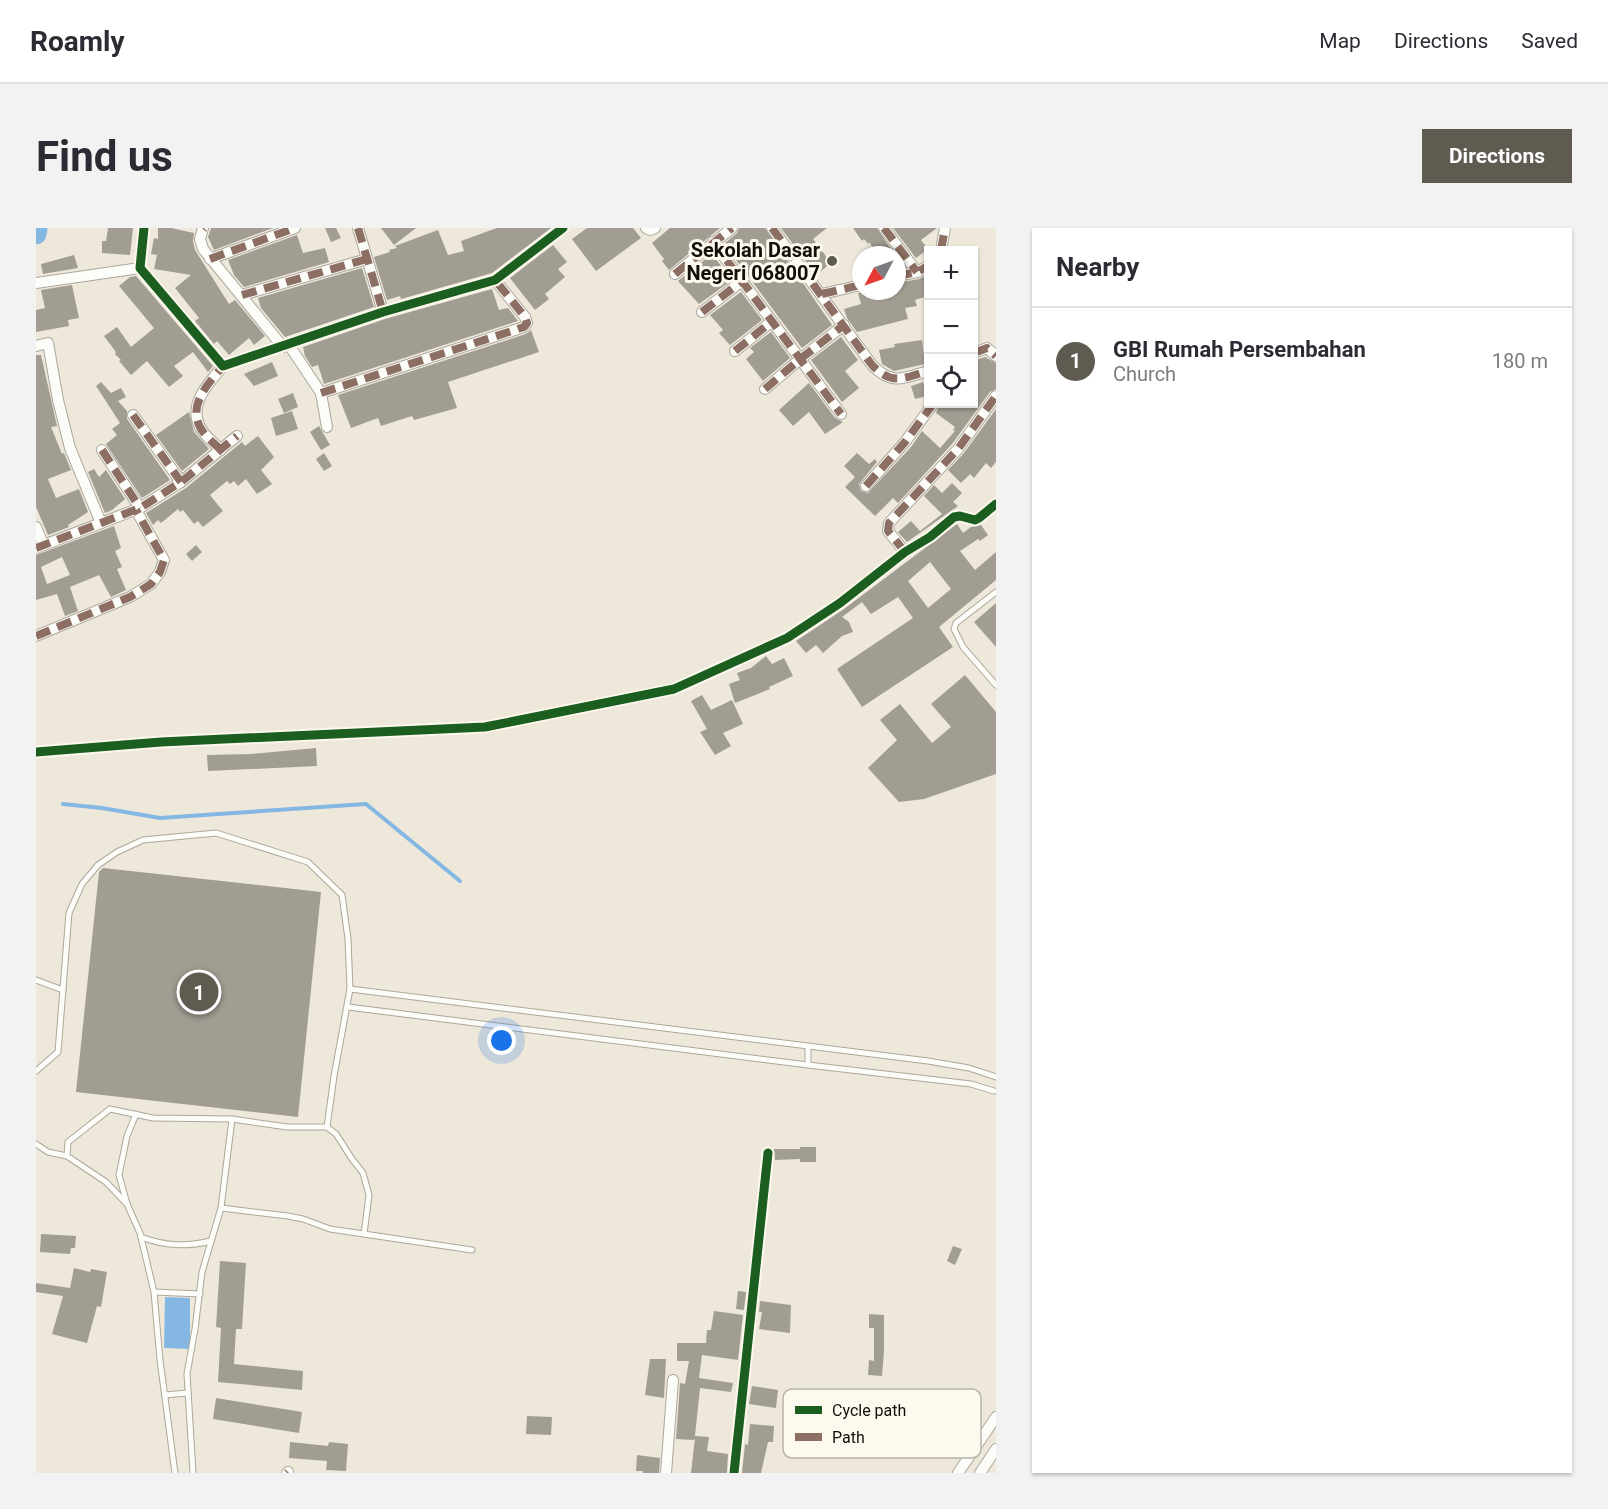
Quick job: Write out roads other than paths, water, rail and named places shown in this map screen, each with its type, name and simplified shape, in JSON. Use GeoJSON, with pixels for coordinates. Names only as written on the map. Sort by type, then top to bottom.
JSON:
{"type":"FeatureCollection","features":[{"type":"Feature","properties":{"kind":"street"},"geometry":{"type":"LineString","coordinates":[[144,228],[140,268],[223,366]]}},
{"type":"Feature","properties":{"kind":"street"},"geometry":{"type":"LineString","coordinates":[[203,228],[200,239],[210,259],[286,346],[321,393],[327,427]]}},
{"type":"Feature","properties":{"kind":"street"},"geometry":{"type":"LineString","coordinates":[[210,259],[295,228]]}},
{"type":"Feature","properties":{"kind":"street"},"geometry":{"type":"LineString","coordinates":[[358,228],[383,312]]}},
{"type":"Feature","properties":{"kind":"street"},"geometry":{"type":"LineString","coordinates":[[221,450],[199,425],[197,413],[200,394],[223,366],[383,312],[495,279],[562,228]]}},
{"type":"Feature","properties":{"kind":"street"},"geometry":{"type":"LineString","coordinates":[[646,228],[651,231],[655,228]]}},
{"type":"Feature","properties":{"kind":"street"},"geometry":{"type":"LineString","coordinates":[[675,274],[732,228]]}},
{"type":"Feature","properties":{"kind":"street"},"geometry":{"type":"LineString","coordinates":[[884,228],[917,272]]}},
{"type":"Feature","properties":{"kind":"street"},"geometry":{"type":"LineString","coordinates":[[942,246],[945,228]]}},
{"type":"Feature","properties":{"kind":"street"},"geometry":{"type":"LineString","coordinates":[[779,230],[881,375],[891,379],[924,372]]}},
{"type":"Feature","properties":{"kind":"street"},"geometry":{"type":"LineString","coordinates":[[713,242],[799,360],[842,414]]}},
{"type":"Feature","properties":{"kind":"street"},"geometry":{"type":"LineString","coordinates":[[242,295],[367,259]]}},
{"type":"Feature","properties":{"kind":"street"},"geometry":{"type":"LineString","coordinates":[[36,283],[140,268]]}},
{"type":"Feature","properties":{"kind":"street"},"geometry":{"type":"LineString","coordinates":[[906,274],[924,268]]}},
{"type":"Feature","properties":{"kind":"street"},"geometry":{"type":"LineString","coordinates":[[321,393],[524,327],[527,323],[525,317],[495,279]]}},
{"type":"Feature","properties":{"kind":"street"},"geometry":{"type":"LineString","coordinates":[[702,312],[742,281]]}},
{"type":"Feature","properties":{"kind":"street"},"geometry":{"type":"LineString","coordinates":[[822,294],[852,287]]}},
{"type":"Feature","properties":{"kind":"street"},"geometry":{"type":"LineString","coordinates":[[735,351],[771,321]]}},
{"type":"Feature","properties":{"kind":"street"},"geometry":{"type":"LineString","coordinates":[[765,389],[844,325]]}},
{"type":"Feature","properties":{"kind":"street"},"geometry":{"type":"LineString","coordinates":[[36,346],[48,343],[58,400],[70,448],[101,523]]}},
{"type":"Feature","properties":{"kind":"street"},"geometry":{"type":"LineString","coordinates":[[978,351],[987,348],[994,351]]}},
{"type":"Feature","properties":{"kind":"street"},"geometry":{"type":"LineString","coordinates":[[905,552],[888,531],[889,523],[957,449],[996,396]]}},
{"type":"Feature","properties":{"kind":"street"},"geometry":{"type":"LineString","coordinates":[[866,486],[905,442],[930,408]]}},
{"type":"Feature","properties":{"kind":"street"},"geometry":{"type":"LineString","coordinates":[[133,415],[182,482]]}},
{"type":"Feature","properties":{"kind":"street"},"geometry":{"type":"LineString","coordinates":[[36,527],[40,546],[138,509],[182,482],[237,436]]}},
{"type":"Feature","properties":{"kind":"street"},"geometry":{"type":"LineString","coordinates":[[36,636],[130,597],[151,584],[160,572],[164,560],[138,509],[102,450]]}},
{"type":"Feature","properties":{"kind":"street"},"geometry":{"type":"LineString","coordinates":[[36,752],[161,742],[485,727],[674,689],[787,638],[840,603],[954,517],[960,516],[975,520],[996,504]]}},
{"type":"Feature","properties":{"kind":"street"},"geometry":{"type":"LineString","coordinates":[[734,1473],[768,1153]]}},
{"type":"Feature","properties":{"kind":"street"},"geometry":{"type":"LineString","coordinates":[[666,1473],[673,1380]]}},
{"type":"Feature","properties":{"kind":"street"},"geometry":{"type":"LineString","coordinates":[[981,1439],[996,1417]]}},
{"type":"Feature","properties":{"kind":"street"},"geometry":{"type":"LineString","coordinates":[[980,1473],[996,1449]]}},
{"type":"Feature","properties":{"kind":"street"},"geometry":{"type":"LineString","coordinates":[[958,1473],[968,1458]]}},
{"type":"Feature","properties":{"kind":"lane"},"geometry":{"type":"LineString","coordinates":[[996,592],[956,623],[954,629],[963,647],[996,685]]}},
{"type":"Feature","properties":{"kind":"lane"},"geometry":{"type":"LineString","coordinates":[[36,1071],[58,1052],[69,913],[82,884],[98,866],[117,852],[142,840],[216,833],[308,862],[342,894],[348,939],[350,989],[327,1127]]}},
{"type":"Feature","properties":{"kind":"lane"},"geometry":{"type":"LineString","coordinates":[[36,980],[63,990]]}},
{"type":"Feature","properties":{"kind":"lane"},"geometry":{"type":"LineString","coordinates":[[350,989],[928,1061],[969,1068],[996,1077]]}},
{"type":"Feature","properties":{"kind":"lane"},"geometry":{"type":"LineString","coordinates":[[348,1007],[971,1084],[994,1091]]}},
{"type":"Feature","properties":{"kind":"lane"},"geometry":{"type":"LineString","coordinates":[[808,1047],[808,1065]]}},
{"type":"Feature","properties":{"kind":"lane"},"geometry":{"type":"LineString","coordinates":[[67,1156],[68,1142],[110,1109],[153,1118],[232,1119],[287,1127],[327,1127],[336,1134],[366,1179],[369,1195],[364,1234]]}},
{"type":"Feature","properties":{"kind":"lane"},"geometry":{"type":"LineString","coordinates":[[136,1114],[127,1136],[119,1175],[127,1204],[141,1237],[154,1292],[156,1325],[175,1473]]}},
{"type":"Feature","properties":{"kind":"lane"},"geometry":{"type":"LineString","coordinates":[[192,1473],[187,1374],[202,1272],[221,1208],[232,1119]]}},
{"type":"Feature","properties":{"kind":"lane"},"geometry":{"type":"LineString","coordinates":[[36,1144],[48,1152],[67,1156],[106,1182],[127,1204]]}},
{"type":"Feature","properties":{"kind":"lane"},"geometry":{"type":"LineString","coordinates":[[221,1208],[303,1218],[330,1229],[472,1250]]}},
{"type":"Feature","properties":{"kind":"lane"},"geometry":{"type":"LineString","coordinates":[[141,1237],[169,1246],[192,1246],[211,1241]]}},
{"type":"Feature","properties":{"kind":"lane"},"geometry":{"type":"LineString","coordinates":[[154,1292],[200,1294]]}},
{"type":"Feature","properties":{"kind":"lane"},"geometry":{"type":"LineString","coordinates":[[165,1395],[188,1393]]}},
{"type":"Feature","properties":{"kind":"water"},"geometry":{"type":"Polygon","coordinates":[[[165,1297],[190,1298],[190,1349],[164,1348],[165,1297]]]}},
{"type":"Feature","properties":{"kind":"waterway"},"geometry":{"type":"LineString","coordinates":[[36,234],[37,228]]}},
{"type":"Feature","properties":{"kind":"waterway"},"geometry":{"type":"LineString","coordinates":[[63,804],[160,818],[366,804],[460,881]]}},
{"type":"Feature","properties":{"kind":"place","name":"Sekolah Dasar Negeri 068007"},"geometry":{"type":"Point","coordinates":[832,261]}},
{"type":"Feature","properties":{"kind":"place","name":"GBI Rumah Persembahan"},"geometry":{"type":"Point","coordinates":[199,992]}}]}
